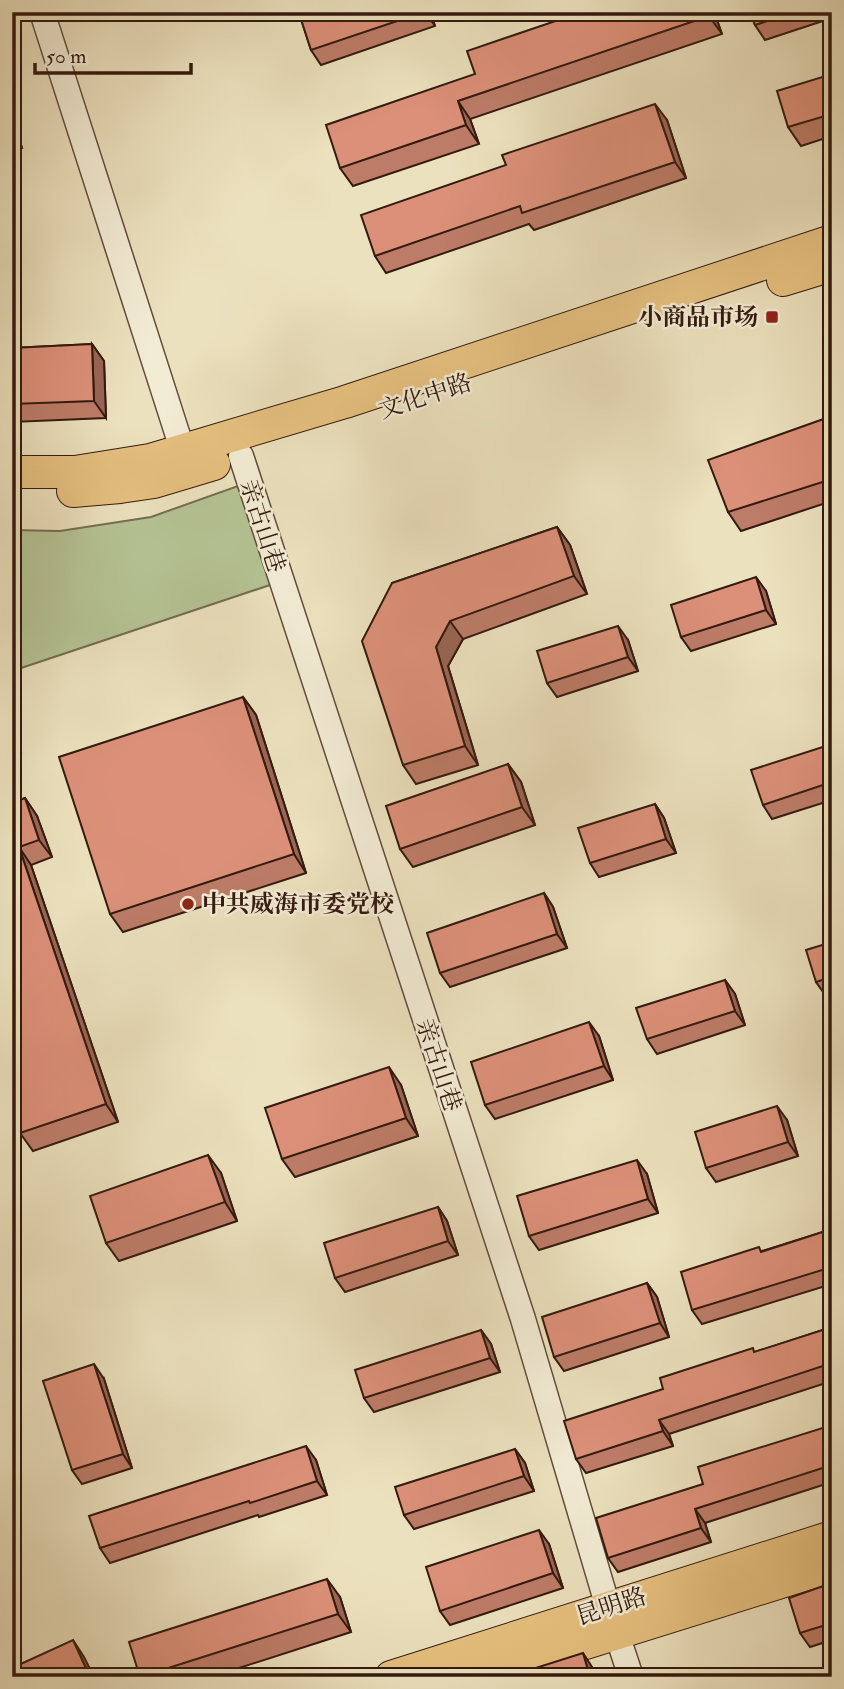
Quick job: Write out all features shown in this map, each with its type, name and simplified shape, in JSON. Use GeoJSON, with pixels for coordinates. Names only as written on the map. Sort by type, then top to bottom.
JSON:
{"type":"FeatureCollection","features":[{"type":"Feature","properties":{"kind":"main road"},"geometry":{"type":"LineString","coordinates":[[12,472],[75,472],[150,460],[186,460],[345,402],[832,242]]}},
{"type":"Feature","properties":{"kind":"main road","name":"文化中路"},"geometry":{"type":"LineString","coordinates":[[12,493],[45,493],[155,482],[186,460],[240,456],[832,265]]}},
{"type":"Feature","properties":{"kind":"main road","name":"昆明路"},"geometry":{"type":"LineString","coordinates":[[477,1677],[612,1620],[832,1537]]}},
{"type":"Feature","properties":{"kind":"main road","name":"昆明路"},"geometry":{"type":"LineString","coordinates":[[391,1677],[832,1566]]}},
{"type":"Feature","properties":{"kind":"street"},"geometry":{"type":"LineString","coordinates":[[42,12],[186,460]]}},
{"type":"Feature","properties":{"kind":"street","name":"亲古山巷"},"geometry":{"type":"LineString","coordinates":[[240,456],[523,1319],[631,1677]]}},
{"type":"Feature","properties":{"kind":"green space"},"geometry":{"type":"Polygon","coordinates":[[[238,486],[273,584],[12,671],[12,530],[60,531],[151,517],[238,486]]]}},
{"type":"Feature","properties":{"kind":"building"},"geometry":{"type":"Polygon","coordinates":[[[424,12],[311,50],[299,13],[424,12]]]}},
{"type":"Feature","properties":{"kind":"building"},"geometry":{"type":"Polygon","coordinates":[[[582,12],[708,12],[709,16],[458,101],[466,125],[340,168],[326,125],[475,74],[467,51],[582,12]]]}},
{"type":"Feature","properties":{"kind":"building"},"geometry":{"type":"Polygon","coordinates":[[[750,12],[796,12],[755,25],[750,12]]]}},
{"type":"Feature","properties":{"kind":"building"},"geometry":{"type":"Polygon","coordinates":[[[832,74],[832,114],[788,127],[777,91],[832,74]]]}},
{"type":"Feature","properties":{"kind":"building"},"geometry":{"type":"Polygon","coordinates":[[[655,104],[675,162],[522,213],[520,206],[375,256],[361,215],[506,165],[502,155],[655,104]]]}},
{"type":"Feature","properties":{"kind":"building"},"geometry":{"type":"Polygon","coordinates":[[[92,344],[94,401],[12,404],[12,348],[92,344]]]}},
{"type":"Feature","properties":{"kind":"building"},"geometry":{"type":"Polygon","coordinates":[[[832,416],[832,479],[728,512],[708,460],[832,416]]]}},
{"type":"Feature","properties":{"kind":"building"},"geometry":{"type":"Polygon","coordinates":[[[557,527],[574,576],[450,621],[436,647],[465,746],[403,765],[362,641],[392,583],[557,527]]]}},
{"type":"Feature","properties":{"kind":"building"},"geometry":{"type":"Polygon","coordinates":[[[756,577],[766,610],[681,637],[671,605],[756,577]]]}},
{"type":"Feature","properties":{"kind":"building"},"geometry":{"type":"Polygon","coordinates":[[[618,626],[628,657],[547,683],[537,651],[618,626]]]}},
{"type":"Feature","properties":{"kind":"building"},"geometry":{"type":"Polygon","coordinates":[[[243,697],[294,854],[110,914],[59,757],[243,697]]]}},
{"type":"Feature","properties":{"kind":"building"},"geometry":{"type":"Polygon","coordinates":[[[829,745],[832,753],[832,782],[763,805],[751,770],[829,745]]]}},
{"type":"Feature","properties":{"kind":"building"},"geometry":{"type":"Polygon","coordinates":[[[508,764],[522,807],[400,849],[386,806],[508,764]]]}},
{"type":"Feature","properties":{"kind":"building"},"geometry":{"type":"Polygon","coordinates":[[[25,798],[39,840],[19,847],[106,1104],[20,1133],[12,1110],[12,1062],[16,1060],[12,1050],[12,803],[25,798]]]}},
{"type":"Feature","properties":{"kind":"building"},"geometry":{"type":"Polygon","coordinates":[[[655,804],[666,839],[590,863],[578,828],[655,804]]]}},
{"type":"Feature","properties":{"kind":"building"},"geometry":{"type":"Polygon","coordinates":[[[544,893],[557,934],[440,973],[427,933],[544,893]]]}},
{"type":"Feature","properties":{"kind":"building"},"geometry":{"type":"Polygon","coordinates":[[[832,942],[832,977],[816,982],[806,950],[832,942]]]}},
{"type":"Feature","properties":{"kind":"building"},"geometry":{"type":"Polygon","coordinates":[[[725,980],[735,1011],[647,1039],[636,1008],[725,980]]]}},
{"type":"Feature","properties":{"kind":"building"},"geometry":{"type":"Polygon","coordinates":[[[589,1022],[604,1066],[485,1105],[471,1062],[589,1022]]]}},
{"type":"Feature","properties":{"kind":"building"},"geometry":{"type":"Polygon","coordinates":[[[389,1067],[406,1118],[282,1159],[265,1108],[389,1067]]]}},
{"type":"Feature","properties":{"kind":"building"},"geometry":{"type":"Polygon","coordinates":[[[777,1106],[788,1142],[706,1168],[695,1132],[777,1106]]]}},
{"type":"Feature","properties":{"kind":"building"},"geometry":{"type":"Polygon","coordinates":[[[208,1155],[225,1202],[106,1243],[90,1196],[208,1155]]]}},
{"type":"Feature","properties":{"kind":"building"},"geometry":{"type":"Polygon","coordinates":[[[637,1160],[648,1199],[529,1236],[517,1196],[637,1160]]]}},
{"type":"Feature","properties":{"kind":"building"},"geometry":{"type":"Polygon","coordinates":[[[438,1207],[448,1241],[335,1278],[324,1243],[438,1207]]]}},
{"type":"Feature","properties":{"kind":"building"},"geometry":{"type":"Polygon","coordinates":[[[832,1229],[832,1267],[692,1310],[681,1272],[759,1247],[761,1252],[832,1229]]]}},
{"type":"Feature","properties":{"kind":"building"},"geometry":{"type":"Polygon","coordinates":[[[647,1283],[660,1323],[554,1357],[542,1317],[647,1283]]]}},
{"type":"Feature","properties":{"kind":"building"},"geometry":{"type":"Polygon","coordinates":[[[832,1327],[832,1363],[659,1420],[663,1431],[576,1459],[564,1421],[663,1389],[660,1378],[753,1348],[754,1352],[832,1327]]]}},
{"type":"Feature","properties":{"kind":"building"},"geometry":{"type":"Polygon","coordinates":[[[481,1330],[490,1358],[364,1398],[355,1370],[481,1330]]]}},
{"type":"Feature","properties":{"kind":"building"},"geometry":{"type":"Polygon","coordinates":[[[94,1364],[123,1454],[72,1470],[43,1381],[94,1364]]]}},
{"type":"Feature","properties":{"kind":"building"},"geometry":{"type":"Polygon","coordinates":[[[832,1425],[832,1465],[695,1509],[701,1528],[608,1558],[596,1518],[703,1484],[698,1467],[832,1425]]]}},
{"type":"Feature","properties":{"kind":"building"},"geometry":{"type":"Polygon","coordinates":[[[306,1446],[317,1481],[100,1548],[89,1516],[306,1446]]]}},
{"type":"Feature","properties":{"kind":"building"},"geometry":{"type":"Polygon","coordinates":[[[515,1449],[524,1476],[404,1515],[395,1487],[515,1449]]]}},
{"type":"Feature","properties":{"kind":"building"},"geometry":{"type":"Polygon","coordinates":[[[539,1530],[553,1573],[440,1611],[426,1567],[539,1530]]]}},
{"type":"Feature","properties":{"kind":"building"},"geometry":{"type":"Polygon","coordinates":[[[327,1579],[338,1614],[140,1677],[129,1642],[327,1579]]]}},
{"type":"Feature","properties":{"kind":"building"},"geometry":{"type":"Polygon","coordinates":[[[832,1583],[832,1623],[800,1633],[789,1598],[832,1583]]]}},
{"type":"Feature","properties":{"kind":"building"},"geometry":{"type":"Polygon","coordinates":[[[73,1640],[90,1677],[12,1677],[12,1668],[73,1640]]]}},
{"type":"Feature","properties":{"kind":"building"},"geometry":{"type":"Polygon","coordinates":[[[583,1653],[590,1677],[507,1677],[583,1653]]]}},
{"type":"Feature","properties":{"kind":"place","name":"小商品市场"},"geometry":{"type":"Point","coordinates":[772,317]}},
{"type":"Feature","properties":{"kind":"place","name":"中共威海市委党校"},"geometry":{"type":"Point","coordinates":[188,904]}}]}
